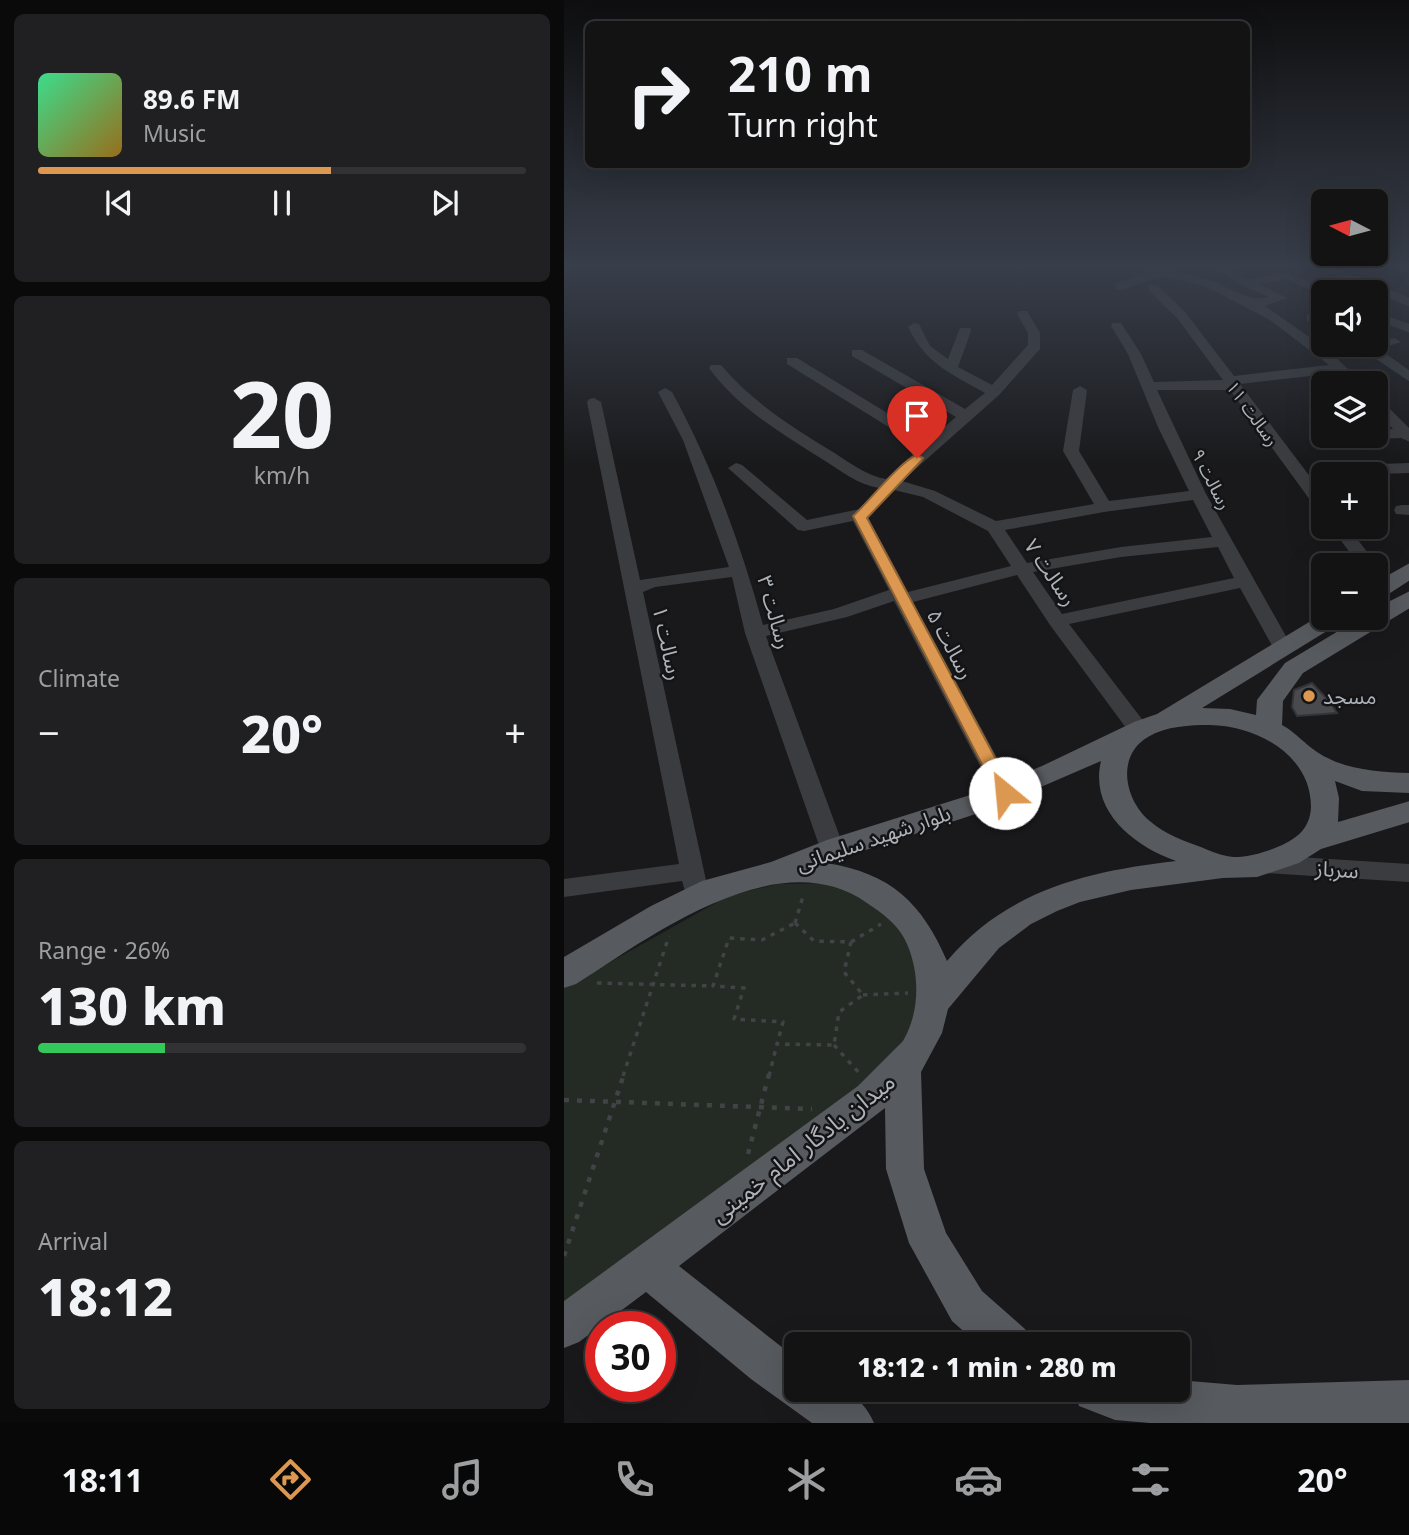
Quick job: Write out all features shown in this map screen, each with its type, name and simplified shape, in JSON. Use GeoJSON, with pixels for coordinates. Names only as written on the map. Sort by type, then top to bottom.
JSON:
{"type":"FeatureCollection","features":[{"type":"Feature","properties":{"kind":"main road"},"geometry":{"type":"LineString","coordinates":[[1388,580],[1409,570]]}},
{"type":"Feature","properties":{"kind":"main road"},"geometry":{"type":"LineString","coordinates":[[1268,730],[1270,700],[1294,668],[1409,598]]}},
{"type":"Feature","properties":{"kind":"main road","name":"بلوار شهید سلیمانی"},"geometry":{"type":"LineString","coordinates":[[783,881],[832,848],[911,826],[1005,793],[1145,729],[1311,630]]}},
{"type":"Feature","properties":{"kind":"main road"},"geometry":{"type":"LineString","coordinates":[[1227,868],[1164,845],[1135,826],[1118,804],[1112,767],[1145,729],[1216,717],[1244,720],[1292,743],[1308,759],[1321,778],[1327,800],[1325,822],[1314,840]]}},
{"type":"Feature","properties":{"kind":"main road"},"geometry":{"type":"LineString","coordinates":[[1308,759],[1362,781],[1409,783]]}},
{"type":"Feature","properties":{"kind":"main road"},"geometry":{"type":"LineString","coordinates":[[925,996],[994,933],[1037,907],[1079,890],[1137,877],[1265,864],[1293,853],[1314,840],[1409,811]]}},
{"type":"Feature","properties":{"kind":"main road","name":"میدان یادگار امام خمینی"},"geometry":{"type":"LineString","coordinates":[[564,1327],[871,1098],[903,1069],[924,1035],[925,996],[934,966],[922,936],[903,910],[876,891],[843,878],[808,872],[783,881],[695,883],[579,978]]}},
{"type":"Feature","properties":{"kind":"main road"},"geometry":{"type":"LineString","coordinates":[[903,1069],[905,1169],[929,1243],[967,1306],[996,1332]]}},
{"type":"Feature","properties":{"kind":"main road"},"geometry":{"type":"LineString","coordinates":[[647,1266],[784,1376]]}},
{"type":"Feature","properties":{"kind":"main road"},"geometry":{"type":"LineString","coordinates":[[820,1402],[851,1423]]}},
{"type":"Feature","properties":{"kind":"main road"},"geometry":{"type":"LineString","coordinates":[[1164,1402],[1237,1408],[1409,1402]]}},
{"type":"Feature","properties":{"kind":"street"},"geometry":{"type":"LineString","coordinates":[[918,334],[925,348],[951,368],[994,393]]}},
{"type":"Feature","properties":{"kind":"street"},"geometry":{"type":"LineString","coordinates":[[951,368],[964,334]]}},
{"type":"Feature","properties":{"kind":"street"},"geometry":{"type":"LineString","coordinates":[[736,468],[804,526],[866,513],[903,470],[994,393],[1035,346],[1034,334]]}},
{"type":"Feature","properties":{"kind":"street","name":"رسالت ۹"},"geometry":{"type":"LineString","coordinates":[[1124,334],[1135,349],[1162,423],[1197,495],[1282,647]]}},
{"type":"Feature","properties":{"kind":"street","name":"رسالت ۱۱"},"geometry":{"type":"LineString","coordinates":[[1195,334],[1311,490]]}},
{"type":"Feature","properties":{"kind":"street"},"geometry":{"type":"LineString","coordinates":[[1388,342],[1394,342],[1409,353]]}},
{"type":"Feature","properties":{"kind":"street"},"geometry":{"type":"LineString","coordinates":[[857,353],[966,416]]}},
{"type":"Feature","properties":{"kind":"street"},"geometry":{"type":"LineString","coordinates":[[1330,357],[1344,371]]}},
{"type":"Feature","properties":{"kind":"street"},"geometry":{"type":"LineString","coordinates":[[1387,357],[1409,378]]}},
{"type":"Feature","properties":{"kind":"street"},"geometry":{"type":"LineString","coordinates":[[792,361],[932,447]]}},
{"type":"Feature","properties":{"kind":"street","name":"رسالت ۷"},"geometry":{"type":"LineString","coordinates":[[716,368],[732,387],[774,422],[871,482],[908,487],[929,494],[993,527],[1057,621],[1145,729]]}},
{"type":"Feature","properties":{"kind":"street"},"geometry":{"type":"LineString","coordinates":[[1149,386],[1231,383],[1341,368]]}},
{"type":"Feature","properties":{"kind":"street"},"geometry":{"type":"LineString","coordinates":[[1080,390],[1070,451],[1104,507]]}},
{"type":"Feature","properties":{"kind":"street","name":"رسالت ۳"},"geometry":{"type":"LineString","coordinates":[[665,393],[691,440],[739,571],[755,633],[832,848]]}},
{"type":"Feature","properties":{"kind":"street","name":"رسالت ۱"},"geometry":{"type":"LineString","coordinates":[[594,402],[695,883]]}},
{"type":"Feature","properties":{"kind":"street"},"geometry":{"type":"LineString","coordinates":[[1388,416],[1408,435]]}},
{"type":"Feature","properties":{"kind":"street"},"geometry":{"type":"LineString","coordinates":[[1388,435],[1408,435]]}},
{"type":"Feature","properties":{"kind":"street"},"geometry":{"type":"LineString","coordinates":[[1388,469],[1409,468]]}},
{"type":"Feature","properties":{"kind":"street"},"geometry":{"type":"LineString","coordinates":[[993,527],[1104,507],[1197,495]]}},
{"type":"Feature","properties":{"kind":"street","name":"رسالت ۵"},"geometry":{"type":"LineString","coordinates":[[859,516],[1005,793]]}},
{"type":"Feature","properties":{"kind":"street"},"geometry":{"type":"LineString","coordinates":[[1348,539],[1359,553]]}},
{"type":"Feature","properties":{"kind":"street"},"geometry":{"type":"LineString","coordinates":[[755,633],[1021,569],[1121,552],[1223,541]]}},
{"type":"Feature","properties":{"kind":"street"},"geometry":{"type":"LineString","coordinates":[[633,589],[652,582],[739,571]]}},
{"type":"Feature","properties":{"kind":"street"},"geometry":{"type":"LineString","coordinates":[[1057,621],[1245,581]]}},
{"type":"Feature","properties":{"kind":"street","name":"سرباز"},"geometry":{"type":"LineString","coordinates":[[1265,864],[1409,873]]}},
{"type":"Feature","properties":{"kind":"street"},"geometry":{"type":"LineString","coordinates":[[564,888],[695,883]]}},
{"type":"Feature","properties":{"kind":"path"},"geometry":{"type":"LineString","coordinates":[[713,986],[729,938],[762,940],[795,923],[808,888],[783,881]]}},
{"type":"Feature","properties":{"kind":"path"},"geometry":{"type":"LineString","coordinates":[[795,923],[814,941],[851,942],[891,918]]}},
{"type":"Feature","properties":{"kind":"path"},"geometry":{"type":"LineString","coordinates":[[564,1256],[671,931],[660,937]]}},
{"type":"Feature","properties":{"kind":"path"},"geometry":{"type":"LineString","coordinates":[[851,942],[844,972],[863,995]]}},
{"type":"Feature","properties":{"kind":"path"},"geometry":{"type":"LineString","coordinates":[[579,978],[744,988],[734,1019],[783,1022],[748,1155]]}},
{"type":"Feature","properties":{"kind":"path"},"geometry":{"type":"LineString","coordinates":[[864,1080],[835,1045],[839,1012],[863,995],[925,996]]}},
{"type":"Feature","properties":{"kind":"path"},"geometry":{"type":"LineString","coordinates":[[778,1044],[835,1045]]}},
{"type":"Feature","properties":{"kind":"path"},"geometry":{"type":"LineString","coordinates":[[564,1100],[814,1110]]}},
{"type":"Feature","properties":{"kind":"shaded area"},"geometry":{"type":"Polygon","coordinates":[[[828,883],[866,893],[919,951],[916,1016],[899,1051],[881,1074],[564,1304],[564,988],[728,896],[778,884],[828,883]]]}},
{"type":"Feature","properties":{"kind":"building","name":"مسجد"},"geometry":{"type":"Polygon","coordinates":[[[1312,683],[1337,713],[1297,716],[1292,707],[1294,690],[1312,683]]]}},
{"type":"Feature","properties":{"kind":"place","name":"مسجد"},"geometry":{"type":"Point","coordinates":[1309,696]}},
{"type":"Feature","properties":{"kind":"route"},"geometry":{"type":"LineString","coordinates":[[917,458],[903,470],[866,513],[859,516],[1005,793]]}}]}
